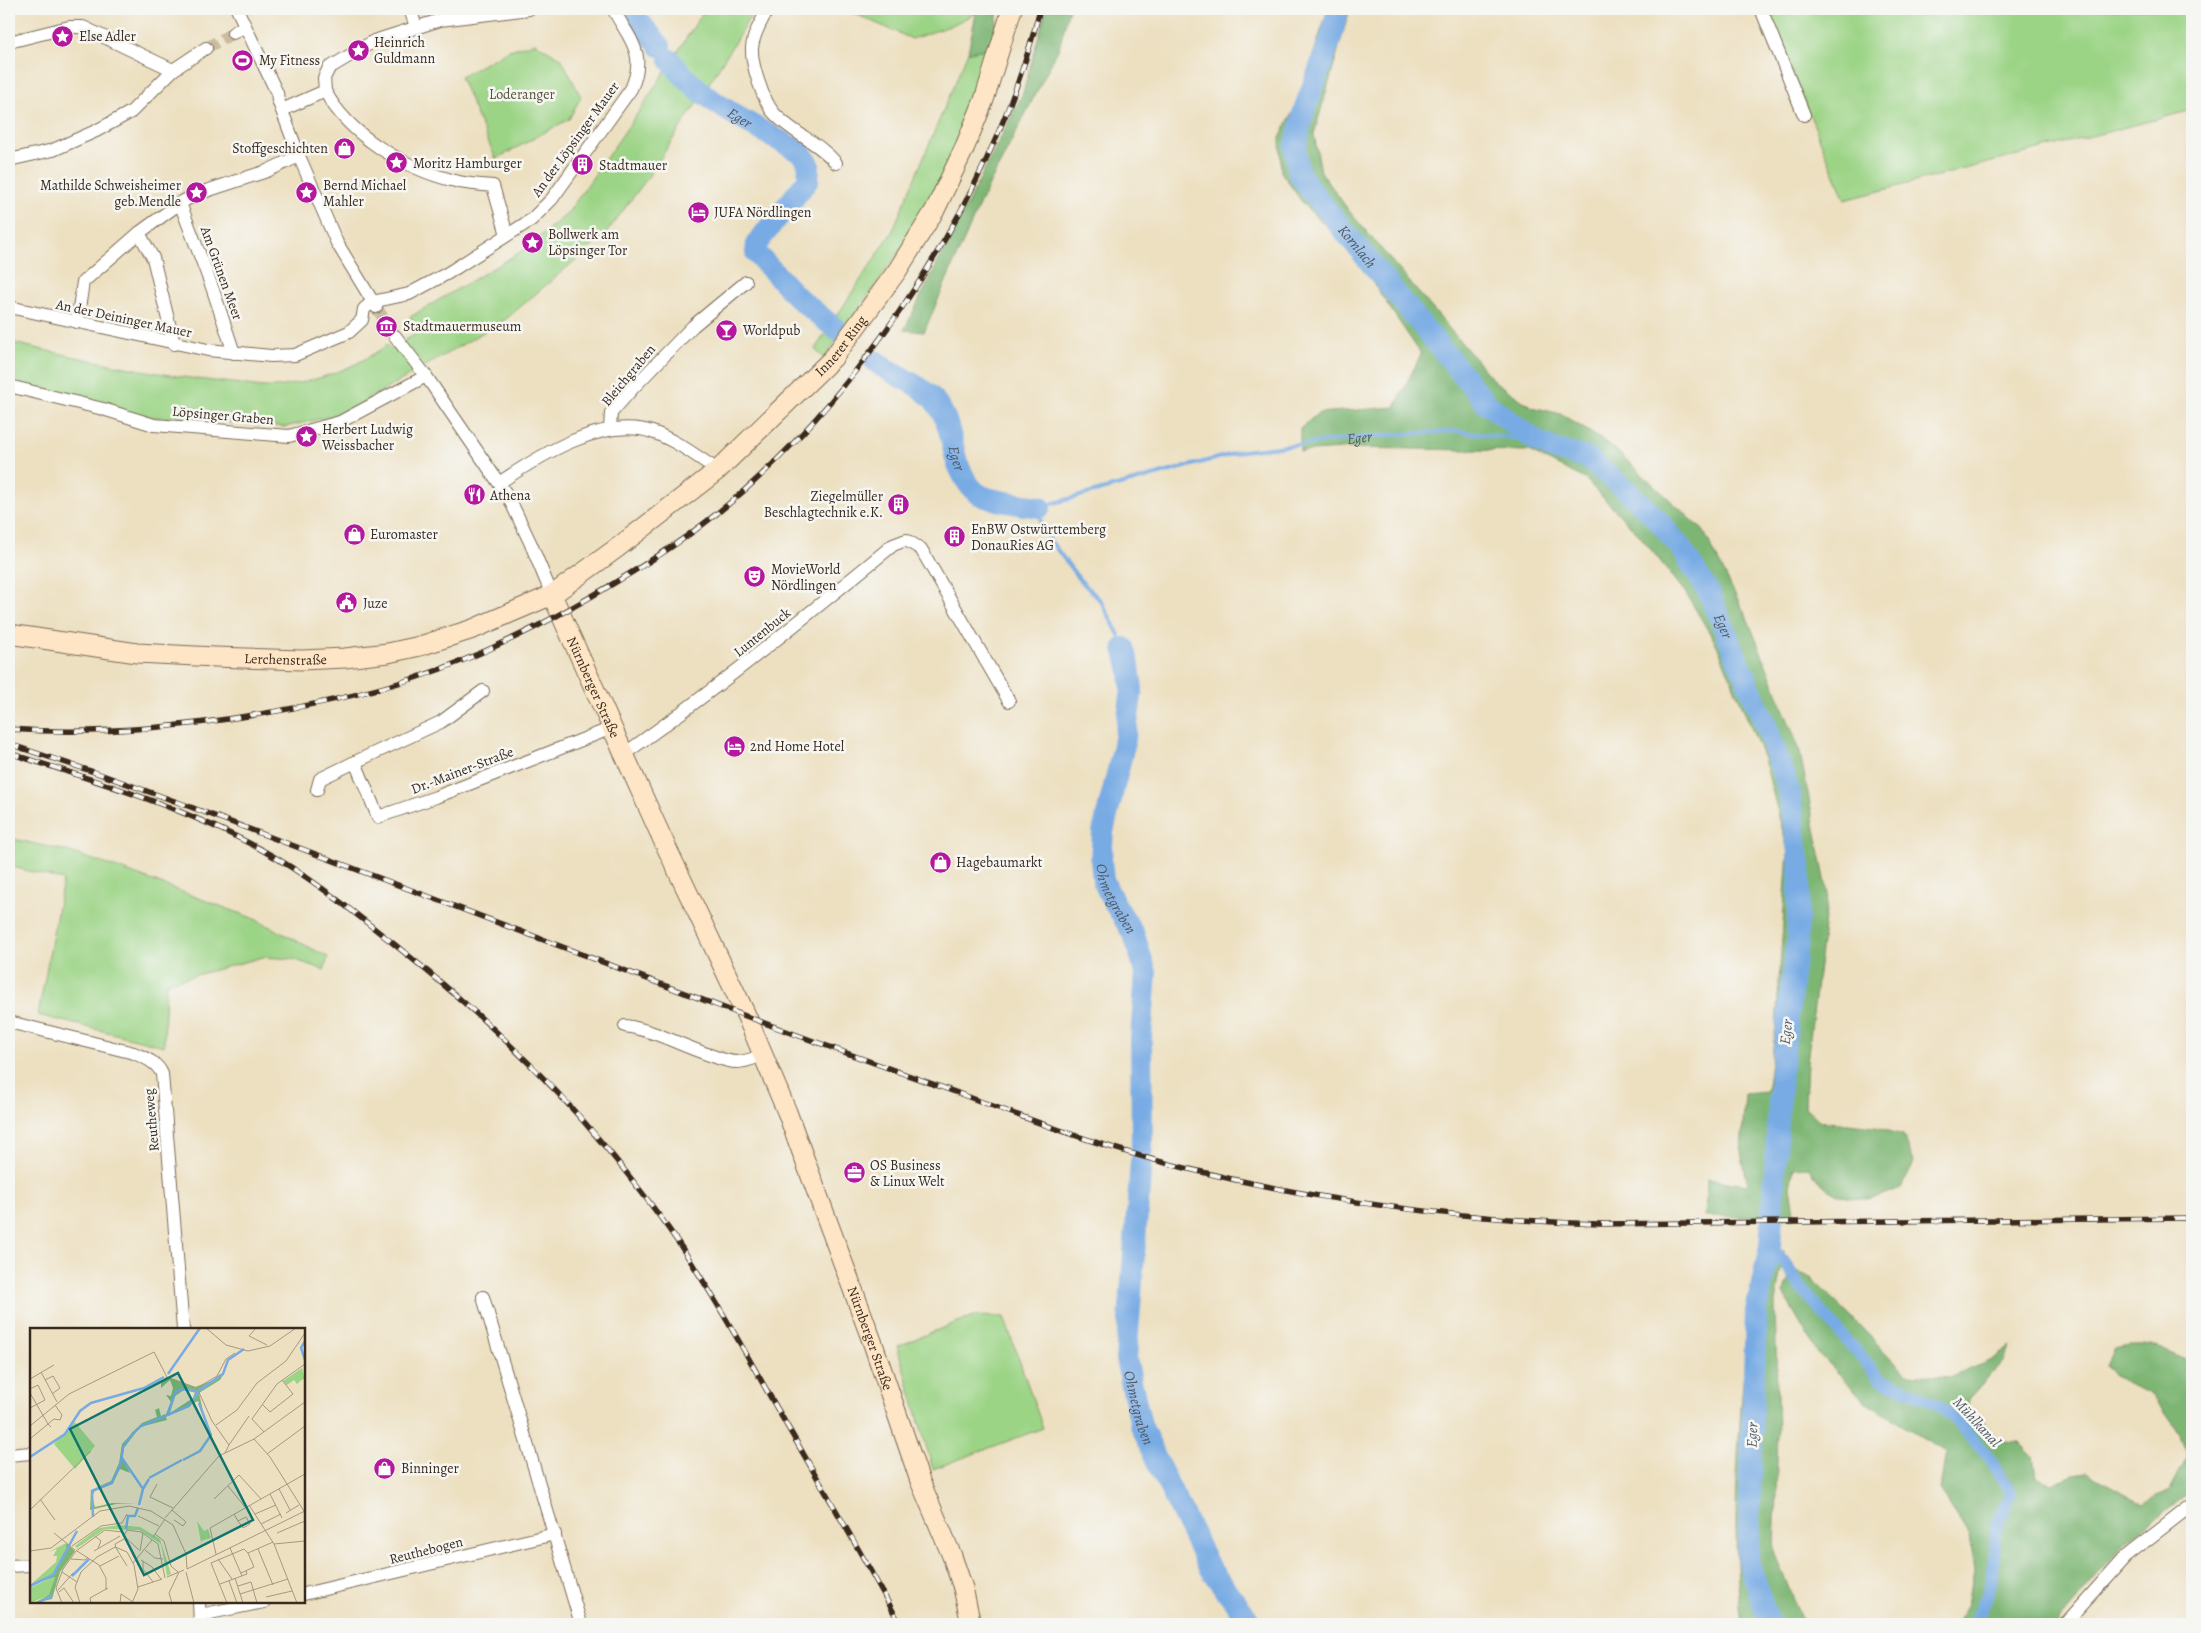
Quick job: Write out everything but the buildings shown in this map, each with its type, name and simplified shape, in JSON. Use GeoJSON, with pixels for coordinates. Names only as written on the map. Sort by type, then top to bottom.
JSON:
{"type":"FeatureCollection","features":[{"type":"Feature","properties":{"kind":"main road","name":"Innerer Ring"},"geometry":{"type":"LineString","coordinates":[[552,595],[718,470],[833,358],[918,241],[964,149],[990,82],[1012,9]]}},
{"type":"Feature","properties":{"kind":"main road","name":"Lerchenstraße"},"geometry":{"type":"LineString","coordinates":[[9,634],[137,653],[234,658],[345,658],[388,653],[420,646],[474,629],[552,595]]}},
{"type":"Feature","properties":{"kind":"main road","name":"Nürnberger Straße"},"geometry":{"type":"LineString","coordinates":[[552,595],[662,838],[747,1017],[787,1112],[872,1341],[920,1481],[952,1556],[963,1588],[971,1624]]}},
{"type":"Feature","properties":{"kind":"street"},"geometry":{"type":"LineString","coordinates":[[234,353],[271,356],[295,354],[316,347],[349,332],[362,320],[364,309],[374,304],[337,243],[299,156],[277,92],[237,9]]}},
{"type":"Feature","properties":{"kind":"street"},"geometry":{"type":"LineString","coordinates":[[410,9],[416,27]]}},
{"type":"Feature","properties":{"kind":"street"},"geometry":{"type":"LineString","coordinates":[[507,235],[493,186],[437,176],[385,151],[355,129],[332,105],[325,91],[324,78],[329,68],[374,41],[440,20],[529,9]]}},
{"type":"Feature","properties":{"kind":"street","name":"An der Löpsinger Mauer"},"geometry":{"type":"LineString","coordinates":[[374,304],[409,294],[448,274],[531,220],[552,199],[631,89],[639,65],[632,40],[614,9]]}},
{"type":"Feature","properties":{"kind":"street"},"geometry":{"type":"LineString","coordinates":[[768,9],[752,48],[758,81],[766,101],[774,113],[827,152],[836,163]]}},
{"type":"Feature","properties":{"kind":"street"},"geometry":{"type":"LineString","coordinates":[[1761,9],[1804,115]]}},
{"type":"Feature","properties":{"kind":"street"},"geometry":{"type":"LineString","coordinates":[[9,42],[69,27],[83,26],[173,70]]}},
{"type":"Feature","properties":{"kind":"street"},"geometry":{"type":"LineString","coordinates":[[233,33],[245,26]]}},
{"type":"Feature","properties":{"kind":"street"},"geometry":{"type":"LineString","coordinates":[[9,160],[53,150],[130,112],[173,70],[206,48]]}},
{"type":"Feature","properties":{"kind":"street"},"geometry":{"type":"LineString","coordinates":[[282,110],[325,91]]}},
{"type":"Feature","properties":{"kind":"street"},"geometry":{"type":"LineString","coordinates":[[77,322],[82,282],[139,233],[180,203],[197,194],[267,171],[299,156]]}},
{"type":"Feature","properties":{"kind":"street","name":"Am Grünen Meer"},"geometry":{"type":"LineString","coordinates":[[180,203],[209,279],[234,353]]}},
{"type":"Feature","properties":{"kind":"street"},"geometry":{"type":"LineString","coordinates":[[139,233],[153,258],[174,344]]}},
{"type":"Feature","properties":{"kind":"street","name":"Bleichgraben"},"geometry":{"type":"LineString","coordinates":[[499,482],[526,466],[584,437],[610,429],[612,413],[633,388],[693,326],[746,282]]}},
{"type":"Feature","properties":{"kind":"street","name":"An der Deininger Mauer"},"geometry":{"type":"LineString","coordinates":[[9,307],[174,344],[234,353]]}},
{"type":"Feature","properties":{"kind":"street","name":"Nürnberger Straße"},"geometry":{"type":"LineString","coordinates":[[395,336],[426,376],[499,482],[530,542],[552,595]]}},
{"type":"Feature","properties":{"kind":"street","name":"Löpsinger Graben"},"geometry":{"type":"LineString","coordinates":[[9,386],[103,409],[154,425],[288,436],[340,422],[426,376]]}},
{"type":"Feature","properties":{"kind":"street"},"geometry":{"type":"LineString","coordinates":[[610,429],[627,428],[652,432],[681,446],[718,470]]}},
{"type":"Feature","properties":{"kind":"street","name":"Luntenbuck"},"geometry":{"type":"LineString","coordinates":[[624,754],[738,671],[893,545],[906,540],[921,549],[1009,701]]}},
{"type":"Feature","properties":{"kind":"street"},"geometry":{"type":"LineString","coordinates":[[317,790],[320,779],[441,722],[483,691]]}},
{"type":"Feature","properties":{"kind":"street","name":"Dr.-Mainer-Straße"},"geometry":{"type":"LineString","coordinates":[[355,762],[378,817],[436,797],[612,728]]}},
{"type":"Feature","properties":{"kind":"street","name":"Reutheweg"},"geometry":{"type":"LineString","coordinates":[[9,1022],[134,1053],[152,1061],[160,1070],[163,1084],[183,1328]]}},
{"type":"Feature","properties":{"kind":"street"},"geometry":{"type":"LineString","coordinates":[[625,1026],[638,1028],[680,1045],[729,1061],[749,1061],[763,1055]]}},
{"type":"Feature","properties":{"kind":"street"},"geometry":{"type":"LineString","coordinates":[[483,1297],[581,1624]]}},
{"type":"Feature","properties":{"kind":"street"},"geometry":{"type":"LineString","coordinates":[[9,1455],[30,1453]]}},
{"type":"Feature","properties":{"kind":"street"},"geometry":{"type":"LineString","coordinates":[[2064,1624],[2125,1557],[2192,1506]]}},
{"type":"Feature","properties":{"kind":"street","name":"Reuthebogen"},"geometry":{"type":"LineString","coordinates":[[305,1594],[555,1534]]}},
{"type":"Feature","properties":{"kind":"street"},"geometry":{"type":"LineString","coordinates":[[9,1566],[30,1565]]}},
{"type":"Feature","properties":{"kind":"street"},"geometry":{"type":"LineString","coordinates":[[199,1603],[200,1620],[260,1603]]}},
{"type":"Feature","properties":{"kind":"green space"},"geometry":{"type":"Polygon","coordinates":[[[705,9],[755,9],[702,95],[646,180],[604,236],[506,319],[369,399],[337,415],[285,427],[143,416],[9,383],[9,342],[141,370],[195,379],[269,387],[290,385],[320,378],[348,368],[387,345],[391,349],[419,332],[410,317],[522,251],[567,214],[644,104],[705,9]]]}},
{"type":"Feature","properties":{"kind":"green space"},"geometry":{"type":"Polygon","coordinates":[[[844,9],[977,9],[976,13],[950,26],[912,39],[844,9]]]}},
{"type":"Feature","properties":{"kind":"green space"},"geometry":{"type":"Polygon","coordinates":[[[977,9],[998,9],[996,25],[987,49],[968,52],[977,9]]]}},
{"type":"Feature","properties":{"kind":"green space"},"geometry":{"type":"Polygon","coordinates":[[[1046,9],[1069,9],[1059,48],[980,203],[924,332],[904,330],[1023,93],[1046,9]]]}},
{"type":"Feature","properties":{"kind":"green space"},"geometry":{"type":"Polygon","coordinates":[[[1328,9],[1350,9],[1314,134],[1321,172],[1349,211],[1494,381],[1532,407],[1561,414],[1610,445],[1703,530],[1749,622],[1799,748],[1828,894],[1807,1062],[1805,1107],[1820,1121],[1875,1127],[1903,1135],[1914,1162],[1901,1188],[1867,1199],[1849,1198],[1826,1187],[1814,1175],[1810,1167],[1794,1168],[1790,1187],[1795,1218],[1705,1216],[1707,1179],[1748,1185],[1741,1152],[1745,1094],[1767,1092],[1776,1025],[1788,851],[1764,759],[1717,645],[1685,592],[1640,536],[1585,479],[1529,451],[1354,448],[1300,452],[1300,429],[1318,413],[1395,407],[1421,354],[1350,249],[1305,206],[1281,172],[1280,138],[1299,99],[1328,9]]]}},
{"type":"Feature","properties":{"kind":"green space"},"geometry":{"type":"Polygon","coordinates":[[[1766,9],[2192,9],[2192,110],[1845,200],[1766,9]]]}},
{"type":"Feature","properties":{"kind":"green space","name":"Loderanger"},"geometry":{"type":"Polygon","coordinates":[[[535,43],[561,58],[581,97],[569,119],[496,159],[460,77],[509,50],[535,43]]]}},
{"type":"Feature","properties":{"kind":"green space"},"geometry":{"type":"Polygon","coordinates":[[[987,49],[955,152],[918,224],[824,359],[815,349],[892,232],[968,52],[987,49]]]}},
{"type":"Feature","properties":{"kind":"green space"},"geometry":{"type":"Polygon","coordinates":[[[9,838],[67,851],[255,919],[328,957],[324,970],[293,959],[263,957],[166,983],[164,1046],[38,1015],[63,880],[9,866],[9,838]]]}},
{"type":"Feature","properties":{"kind":"green space"},"geometry":{"type":"Polygon","coordinates":[[[1760,1249],[1784,1251],[1775,1302],[1778,1434],[1774,1551],[1803,1624],[1742,1624],[1736,1543],[1738,1460],[1750,1296],[1759,1281],[1760,1249]]]}},
{"type":"Feature","properties":{"kind":"green space"},"geometry":{"type":"Polygon","coordinates":[[[1792,1269],[1811,1278],[1906,1374],[1952,1377],[1989,1361],[2011,1347],[2003,1361],[1969,1398],[1968,1406],[2001,1441],[2019,1442],[2033,1457],[2036,1477],[2052,1484],[2072,1475],[2088,1473],[2143,1504],[2169,1491],[2188,1455],[2179,1433],[2151,1393],[2114,1377],[2106,1365],[2114,1348],[2136,1345],[2163,1349],[2192,1362],[2192,1490],[2124,1543],[2056,1624],[1956,1624],[1968,1605],[1974,1570],[1969,1536],[1940,1489],[1946,1452],[1865,1402],[1817,1352],[1783,1293],[1792,1269]]]}},
{"type":"Feature","properties":{"kind":"green space"},"geometry":{"type":"Polygon","coordinates":[[[973,1316],[1004,1317],[1043,1428],[933,1469],[897,1346],[973,1316]]]}},
{"type":"Feature","properties":{"kind":"waterway","name":"Eger"},"geometry":{"type":"LineString","coordinates":[[628,9],[660,46]]}},
{"type":"Feature","properties":{"kind":"waterway","name":"Eger"},"geometry":{"type":"LineString","coordinates":[[1338,9],[1331,38],[1304,110],[1295,148],[1299,174],[1486,403],[1536,441],[1556,450],[1587,458],[1624,488],[1656,518],[1681,548],[1708,591],[1766,725],[1789,791],[1800,866],[1797,941],[1781,1073],[1770,1247],[1756,1311],[1748,1562],[1770,1624]]}},
{"type":"Feature","properties":{"kind":"waterway","name":"Eger"},"geometry":{"type":"LineString","coordinates":[[670,60],[682,75],[713,101],[801,153],[809,164],[808,180],[757,243],[756,253],[797,297],[836,329]]}},
{"type":"Feature","properties":{"kind":"waterway","name":"Eger"},"geometry":{"type":"LineString","coordinates":[[875,361],[916,385],[937,404],[946,420],[959,467],[969,485],[977,493],[998,500],[1040,507]]}},
{"type":"Feature","properties":{"kind":"waterway","name":"Eger"},"geometry":{"type":"LineString","coordinates":[[1119,635],[1101,601],[1079,579],[1041,528],[1040,507],[1243,451],[1374,436],[1457,431],[1536,441]]}},
{"type":"Feature","properties":{"kind":"waterway","name":"Ohmetgraben"},"geometry":{"type":"LineString","coordinates":[[1124,648],[1132,689],[1124,745],[1103,832],[1101,860],[1103,880],[1134,935],[1146,973],[1141,1038],[1142,1149]]}},
{"type":"Feature","properties":{"kind":"waterway","name":"Ohmetgraben"},"geometry":{"type":"LineString","coordinates":[[1141,1162],[1126,1359],[1141,1425],[1210,1569],[1252,1624]]}},
{"type":"Feature","properties":{"kind":"waterway","name":"Mühlkanal"},"geometry":{"type":"LineString","coordinates":[[1770,1247],[1783,1260],[1801,1288],[1879,1378],[1938,1404],[1992,1461],[2011,1494],[1996,1525],[1995,1562],[1988,1593],[1974,1624]]}},
{"type":"Feature","properties":{"kind":"tunnel"},"geometry":{"type":"LineString","coordinates":[[206,48],[233,33]]}},
{"type":"Feature","properties":{"kind":"tunnel"},"geometry":{"type":"LineString","coordinates":[[376,307],[395,336]]}},
{"type":"Feature","properties":{"kind":"railway"},"geometry":{"type":"LineString","coordinates":[[9,729],[96,731],[183,725],[285,710],[394,684],[456,663],[495,647],[533,628],[608,587],[681,540],[741,493],[791,445],[837,394],[899,312],[944,241],[983,167],[1015,89],[1040,9]]}},
{"type":"Feature","properties":{"kind":"railway"},"geometry":{"type":"LineString","coordinates":[[9,744],[180,803],[763,1022],[1042,1124],[1128,1152],[1236,1180],[1390,1207],[1547,1222],[1599,1224],[2192,1218]]}},
{"type":"Feature","properties":{"kind":"railway"},"geometry":{"type":"LineString","coordinates":[[9,753],[106,784],[201,820],[280,860],[330,894],[394,944],[507,1041],[559,1094],[608,1150],[679,1243],[730,1326],[900,1624]]}},
{"type":"Feature","properties":{"kind":"place","name":"Else Adler"},"geometry":{"type":"Point","coordinates":[63,36]}},
{"type":"Feature","properties":{"kind":"place","name":"Heinrich Guldmann"},"geometry":{"type":"Point","coordinates":[358,50]}},
{"type":"Feature","properties":{"kind":"place","name":"My Fitness"},"geometry":{"type":"Point","coordinates":[243,60]}},
{"type":"Feature","properties":{"kind":"place","name":"Stoffgeschichten"},"geometry":{"type":"Point","coordinates":[344,148]}},
{"type":"Feature","properties":{"kind":"place","name":"Moritz Hamburger"},"geometry":{"type":"Point","coordinates":[397,163]}},
{"type":"Feature","properties":{"kind":"place","name":"Stadtmauer"},"geometry":{"type":"Point","coordinates":[583,165]}},
{"type":"Feature","properties":{"kind":"place","name":"Mathilde Schweisheimer geb.Mendle"},"geometry":{"type":"Point","coordinates":[197,193]}},
{"type":"Feature","properties":{"kind":"place","name":"Bernd Michael Mahler"},"geometry":{"type":"Point","coordinates":[307,193]}},
{"type":"Feature","properties":{"kind":"place","name":"JUFA Nördlingen"},"geometry":{"type":"Point","coordinates":[698,212]}},
{"type":"Feature","properties":{"kind":"place","name":"Bollwerk am Löpsinger Tor"},"geometry":{"type":"Point","coordinates":[532,242]}},
{"type":"Feature","properties":{"kind":"place","name":"Stadtmauermuseum"},"geometry":{"type":"Point","coordinates":[387,326]}},
{"type":"Feature","properties":{"kind":"place","name":"Worldpub"},"geometry":{"type":"Point","coordinates":[727,330]}},
{"type":"Feature","properties":{"kind":"place","name":"Herbert Ludwig Weissbacher"},"geometry":{"type":"Point","coordinates":[306,437]}},
{"type":"Feature","properties":{"kind":"place","name":"Athena"},"geometry":{"type":"Point","coordinates":[474,495]}},
{"type":"Feature","properties":{"kind":"place","name":"Ziegelmüller Beschlagtechnik e.K."},"geometry":{"type":"Point","coordinates":[899,504]}},
{"type":"Feature","properties":{"kind":"place","name":"Euromaster"},"geometry":{"type":"Point","coordinates":[354,534]}},
{"type":"Feature","properties":{"kind":"place","name":"EnBW Ostwürttemberg DonauRies AG"},"geometry":{"type":"Point","coordinates":[955,537]}},
{"type":"Feature","properties":{"kind":"place","name":"MovieWorld Nördlingen"},"geometry":{"type":"Point","coordinates":[755,577]}},
{"type":"Feature","properties":{"kind":"place","name":"Juze"},"geometry":{"type":"Point","coordinates":[347,603]}},
{"type":"Feature","properties":{"kind":"place","name":"2nd Home Hotel"},"geometry":{"type":"Point","coordinates":[734,746]}},
{"type":"Feature","properties":{"kind":"place","name":"Hagebaumarkt"},"geometry":{"type":"Point","coordinates":[940,862]}},
{"type":"Feature","properties":{"kind":"place","name":"OS Business & Linux Welt"},"geometry":{"type":"Point","coordinates":[854,1173]}},
{"type":"Feature","properties":{"kind":"place","name":"Binninger"},"geometry":{"type":"Point","coordinates":[385,1468]}},
{"type":"Feature","properties":{"kind":"water label","name":"Kornlach"},"geometry":{"type":"Point","coordinates":[1358,246]}}]}
